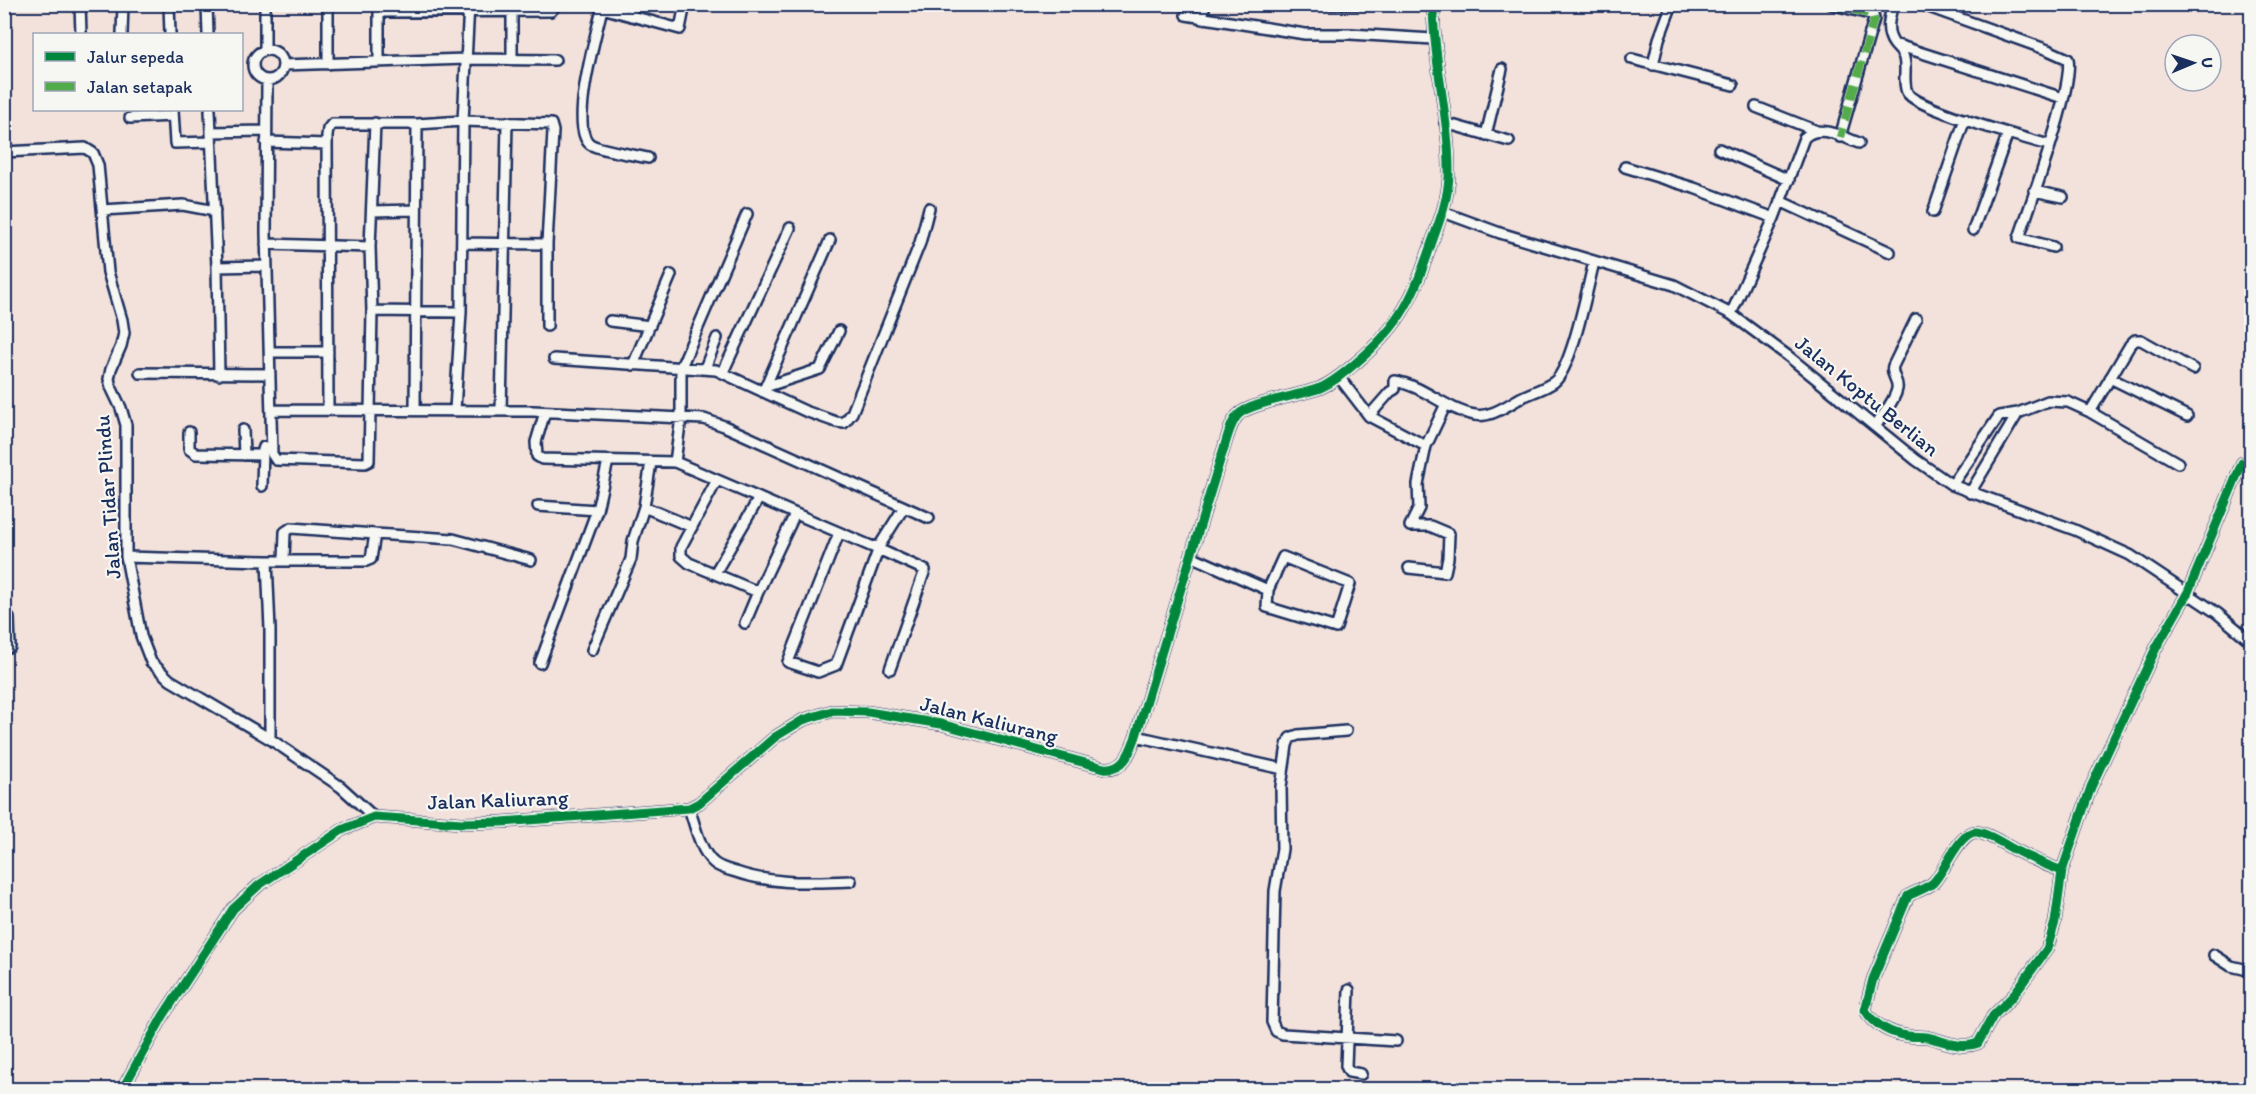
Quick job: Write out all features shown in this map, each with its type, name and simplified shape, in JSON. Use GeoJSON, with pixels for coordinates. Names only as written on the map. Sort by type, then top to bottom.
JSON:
{"type":"FeatureCollection","features":[{"type":"Feature","properties":{"kind":"street"},"geometry":{"type":"LineString","coordinates":[[80,4],[81,33]]}},
{"type":"Feature","properties":{"kind":"street"},"geometry":{"type":"LineString","coordinates":[[122,33],[123,4]]}},
{"type":"Feature","properties":{"kind":"street"},"geometry":{"type":"LineString","coordinates":[[169,4],[170,33]]}},
{"type":"Feature","properties":{"kind":"street"},"geometry":{"type":"LineString","coordinates":[[207,4],[208,33]]}},
{"type":"Feature","properties":{"kind":"street"},"geometry":{"type":"LineString","coordinates":[[265,4],[265,50]]}},
{"type":"Feature","properties":{"kind":"street"},"geometry":{"type":"LineString","coordinates":[[328,4],[328,64]]}},
{"type":"Feature","properties":{"kind":"street"},"geometry":{"type":"LineString","coordinates":[[379,62],[379,8],[512,8],[551,11],[557,4]]}},
{"type":"Feature","properties":{"kind":"street"},"geometry":{"type":"LineString","coordinates":[[631,16],[633,4]]}},
{"type":"Feature","properties":{"kind":"street"},"geometry":{"type":"LineString","coordinates":[[648,158],[592,145],[585,137],[582,115],[584,84],[603,7],[680,29],[685,4]]}},
{"type":"Feature","properties":{"kind":"street"},"geometry":{"type":"LineString","coordinates":[[1202,19],[1206,4]]}},
{"type":"Feature","properties":{"kind":"street"},"geometry":{"type":"LineString","coordinates":[[1316,4],[1363,4]]}},
{"type":"Feature","properties":{"kind":"street","name":"Jalan Kaliurang"},"geometry":{"type":"LineString","coordinates":[[123,1089],[163,1016],[232,909],[259,885],[328,838],[374,817],[462,823],[502,822],[689,808],[699,803],[775,737],[803,720],[832,711],[868,712],[914,718],[1109,768],[1125,762],[1136,736],[1221,457],[1238,415],[1255,407],[1313,390],[1339,377],[1378,344],[1409,304],[1443,212],[1449,177],[1445,123],[1433,39],[1433,4]]}},
{"type":"Feature","properties":{"kind":"street"},"geometry":{"type":"LineString","coordinates":[[1653,65],[1671,4]]}},
{"type":"Feature","properties":{"kind":"street"},"geometry":{"type":"LineString","coordinates":[[1831,4],[1873,15],[1874,19],[1840,136]]}},
{"type":"Feature","properties":{"kind":"street"},"geometry":{"type":"LineString","coordinates":[[1893,4],[1888,24],[1889,36],[1902,54],[1906,67],[1906,85],[1910,96],[1926,105],[1965,119],[2049,145]]}},
{"type":"Feature","properties":{"kind":"street"},"geometry":{"type":"LineString","coordinates":[[1920,4],[2066,57],[2069,66],[2063,98],[2019,238],[2054,247]]}},
{"type":"Feature","properties":{"kind":"street"},"geometry":{"type":"LineString","coordinates":[[455,410],[461,312],[464,121],[469,8]]}},
{"type":"Feature","properties":{"kind":"street"},"geometry":{"type":"LineString","coordinates":[[512,8],[512,59]]}},
{"type":"Feature","properties":{"kind":"street"},"geometry":{"type":"LineString","coordinates":[[1186,15],[1305,34],[1433,39]]}},
{"type":"Feature","properties":{"kind":"street"},"geometry":{"type":"LineString","coordinates":[[1894,44],[2063,98]]}},
{"type":"Feature","properties":{"kind":"street"},"geometry":{"type":"LineString","coordinates":[[265,50],[271,50],[279,56],[282,66],[278,76],[267,80],[259,77],[253,66],[256,56],[265,50]]}},
{"type":"Feature","properties":{"kind":"street"},"geometry":{"type":"LineString","coordinates":[[282,66],[466,59],[555,60]]}},
{"type":"Feature","properties":{"kind":"street"},"geometry":{"type":"LineString","coordinates":[[1632,59],[1733,85]]}},
{"type":"Feature","properties":{"kind":"street"},"geometry":{"type":"LineString","coordinates":[[243,66],[253,66]]}},
{"type":"Feature","properties":{"kind":"street"},"geometry":{"type":"LineString","coordinates":[[1486,135],[1502,69]]}},
{"type":"Feature","properties":{"kind":"street"},"geometry":{"type":"LineString","coordinates":[[267,80],[266,244],[272,446],[273,457],[278,460],[367,463],[369,459],[372,311],[370,247],[375,123]]}},
{"type":"Feature","properties":{"kind":"street"},"geometry":{"type":"LineString","coordinates":[[1756,107],[1817,131],[1859,143]]}},
{"type":"Feature","properties":{"kind":"street"},"geometry":{"type":"LineString","coordinates":[[210,111],[219,375]]}},
{"type":"Feature","properties":{"kind":"street"},"geometry":{"type":"LineString","coordinates":[[130,118],[173,113],[175,143],[266,131]]}},
{"type":"Feature","properties":{"kind":"street"},"geometry":{"type":"LineString","coordinates":[[1934,212],[1965,119]]}},
{"type":"Feature","properties":{"kind":"street"},"geometry":{"type":"LineString","coordinates":[[501,411],[507,122]]}},
{"type":"Feature","properties":{"kind":"street"},"geometry":{"type":"LineString","coordinates":[[328,409],[327,144],[328,129],[332,124],[547,122],[552,127],[547,244],[547,326]]}},
{"type":"Feature","properties":{"kind":"street"},"geometry":{"type":"LineString","coordinates":[[1445,123],[1509,141]]}},
{"type":"Feature","properties":{"kind":"street"},"geometry":{"type":"LineString","coordinates":[[415,410],[417,124]]}},
{"type":"Feature","properties":{"kind":"street"},"geometry":{"type":"LineString","coordinates":[[1731,314],[1774,218],[1801,144],[1807,135],[1817,131]]}},
{"type":"Feature","properties":{"kind":"street"},"geometry":{"type":"LineString","coordinates":[[1973,230],[2008,133]]}},
{"type":"Feature","properties":{"kind":"street"},"geometry":{"type":"LineString","coordinates":[[266,142],[327,144]]}},
{"type":"Feature","properties":{"kind":"street","name":"Jalan Tidar Plindu"},"geometry":{"type":"LineString","coordinates":[[4,152],[85,148],[91,150],[98,165],[108,272],[124,333],[109,378],[122,408],[126,425],[126,557],[141,636],[151,662],[170,680],[270,739],[342,787],[374,817]]}},
{"type":"Feature","properties":{"kind":"street"},"geometry":{"type":"LineString","coordinates":[[1719,149],[1789,180]]}},
{"type":"Feature","properties":{"kind":"street"},"geometry":{"type":"LineString","coordinates":[[1625,167],[1694,188],[1774,218]]}},
{"type":"Feature","properties":{"kind":"street"},"geometry":{"type":"LineString","coordinates":[[2034,191],[2063,197]]}},
{"type":"Feature","properties":{"kind":"street"},"geometry":{"type":"LineString","coordinates":[[1780,201],[1890,252]]}},
{"type":"Feature","properties":{"kind":"street"},"geometry":{"type":"LineString","coordinates":[[103,210],[183,206],[215,211]]}},
{"type":"Feature","properties":{"kind":"street"},"geometry":{"type":"LineString","coordinates":[[554,358],[705,368],[723,372],[830,420],[842,423],[848,419],[920,243],[929,208]]}},
{"type":"Feature","properties":{"kind":"street"},"geometry":{"type":"LineString","coordinates":[[372,212],[415,210]]}},
{"type":"Feature","properties":{"kind":"street","name":"Jalan Koptu Berlian"},"geometry":{"type":"LineString","coordinates":[[1443,212],[1500,233],[1674,285],[1731,314],[1788,356],[1916,460],[1952,485],[2105,543],[2130,555],[2188,592],[2252,642]]}},
{"type":"Feature","properties":{"kind":"street"},"geometry":{"type":"LineString","coordinates":[[675,462],[681,417],[681,367],[747,214]]}},
{"type":"Feature","properties":{"kind":"street"},"geometry":{"type":"LineString","coordinates":[[723,372],[790,228]]}},
{"type":"Feature","properties":{"kind":"street"},"geometry":{"type":"LineString","coordinates":[[764,389],[830,240]]}},
{"type":"Feature","properties":{"kind":"street"},"geometry":{"type":"LineString","coordinates":[[462,243],[547,244]]}},
{"type":"Feature","properties":{"kind":"street"},"geometry":{"type":"LineString","coordinates":[[266,244],[370,247]]}},
{"type":"Feature","properties":{"kind":"street"},"geometry":{"type":"LineString","coordinates":[[1368,416],[1395,389],[1395,381],[1415,388],[1468,414],[1484,415],[1555,382],[1574,339],[1594,262]]}},
{"type":"Feature","properties":{"kind":"street"},"geometry":{"type":"LineString","coordinates":[[217,267],[267,266]]}},
{"type":"Feature","properties":{"kind":"street"},"geometry":{"type":"LineString","coordinates":[[633,365],[671,275]]}},
{"type":"Feature","properties":{"kind":"street"},"geometry":{"type":"LineString","coordinates":[[372,311],[461,312]]}},
{"type":"Feature","properties":{"kind":"street"},"geometry":{"type":"LineString","coordinates":[[1876,426],[1897,390],[1897,382],[1892,375],[1893,366],[1916,319]]}},
{"type":"Feature","properties":{"kind":"street"},"geometry":{"type":"LineString","coordinates":[[610,321],[650,326]]}},
{"type":"Feature","properties":{"kind":"street"},"geometry":{"type":"LineString","coordinates":[[764,389],[820,369],[839,331]]}},
{"type":"Feature","properties":{"kind":"street"},"geometry":{"type":"LineString","coordinates":[[705,368],[717,338]]}},
{"type":"Feature","properties":{"kind":"street"},"geometry":{"type":"LineString","coordinates":[[2090,412],[2130,345],[2139,339],[2193,369]]}},
{"type":"Feature","properties":{"kind":"street"},"geometry":{"type":"LineString","coordinates":[[270,352],[328,352]]}},
{"type":"Feature","properties":{"kind":"street"},"geometry":{"type":"LineString","coordinates":[[140,373],[270,374]]}},
{"type":"Feature","properties":{"kind":"street"},"geometry":{"type":"LineString","coordinates":[[1339,377],[1368,416],[1426,446]]}},
{"type":"Feature","properties":{"kind":"street"},"geometry":{"type":"LineString","coordinates":[[2110,378],[2187,416]]}},
{"type":"Feature","properties":{"kind":"street"},"geometry":{"type":"LineString","coordinates":[[1952,485],[1999,416],[2018,413],[2048,401],[2068,402],[2090,412],[2178,464]]}},
{"type":"Feature","properties":{"kind":"street"},"geometry":{"type":"LineString","coordinates":[[1409,568],[1445,572],[1449,558],[1449,534],[1430,526],[1410,526],[1419,508],[1418,484],[1426,446],[1446,404]]}},
{"type":"Feature","properties":{"kind":"street"},"geometry":{"type":"LineString","coordinates":[[271,410],[455,410],[704,419],[929,518]]}},
{"type":"Feature","properties":{"kind":"street"},"geometry":{"type":"LineString","coordinates":[[545,412],[536,442],[536,453],[539,458],[675,462],[839,533],[873,547],[879,547],[924,570],[890,669]]}},
{"type":"Feature","properties":{"kind":"street"},"geometry":{"type":"LineString","coordinates":[[1970,493],[2018,413]]}},
{"type":"Feature","properties":{"kind":"street"},"geometry":{"type":"LineString","coordinates":[[243,430],[244,455]]}},
{"type":"Feature","properties":{"kind":"street"},"geometry":{"type":"LineString","coordinates":[[189,432],[189,449],[194,453],[262,456]]}},
{"type":"Feature","properties":{"kind":"street"},"geometry":{"type":"LineString","coordinates":[[262,486],[264,447],[272,446]]}},
{"type":"Feature","properties":{"kind":"street"},"geometry":{"type":"LineString","coordinates":[[540,663],[597,510],[608,461]]}},
{"type":"Feature","properties":{"kind":"street"},"geometry":{"type":"LineString","coordinates":[[592,650],[630,559],[644,507],[651,462]]}},
{"type":"Feature","properties":{"kind":"street"},"geometry":{"type":"LineString","coordinates":[[2062,871],[1985,835],[1967,833],[1959,842],[1947,865],[1932,883],[1908,896],[1873,979],[1865,1010],[1872,1020],[1900,1035],[1924,1036],[1952,1045],[1970,1046],[1978,1043],[1993,1016],[2012,997],[2047,949],[2055,922],[2062,871],[2091,787],[2156,648],[2188,592],[2242,463]]}},
{"type":"Feature","properties":{"kind":"street"},"geometry":{"type":"LineString","coordinates":[[717,480],[681,547],[681,556],[688,563],[758,592]]}},
{"type":"Feature","properties":{"kind":"street"},"geometry":{"type":"LineString","coordinates":[[715,573],[759,498]]}},
{"type":"Feature","properties":{"kind":"street"},"geometry":{"type":"LineString","coordinates":[[538,506],[597,510]]}},
{"type":"Feature","properties":{"kind":"street"},"geometry":{"type":"LineString","coordinates":[[644,507],[692,527]]}},
{"type":"Feature","properties":{"kind":"street"},"geometry":{"type":"LineString","coordinates":[[839,533],[788,662],[818,672],[836,665],[879,547],[904,507]]}},
{"type":"Feature","properties":{"kind":"street"},"geometry":{"type":"LineString","coordinates":[[745,623],[795,514]]}},
{"type":"Feature","properties":{"kind":"street"},"geometry":{"type":"LineString","coordinates":[[284,561],[287,530],[453,539],[531,560]]}},
{"type":"Feature","properties":{"kind":"street"},"geometry":{"type":"LineString","coordinates":[[126,557],[366,561],[371,559],[375,534]]}},
{"type":"Feature","properties":{"kind":"street"},"geometry":{"type":"LineString","coordinates":[[1191,556],[1268,590]]}},
{"type":"Feature","properties":{"kind":"street"},"geometry":{"type":"LineString","coordinates":[[1283,557],[1350,584],[1336,628],[1267,607],[1268,590],[1283,557]]}},
{"type":"Feature","properties":{"kind":"street"},"geometry":{"type":"LineString","coordinates":[[267,561],[270,628],[270,739]]}},
{"type":"Feature","properties":{"kind":"street"},"geometry":{"type":"LineString","coordinates":[[4,618],[9,618],[10,647]]}},
{"type":"Feature","properties":{"kind":"street"},"geometry":{"type":"LineString","coordinates":[[1346,731],[1292,737],[1287,742],[1282,770],[1282,849],[1275,891],[1271,1005],[1273,1025],[1283,1034],[1396,1041]]}},
{"type":"Feature","properties":{"kind":"street"},"geometry":{"type":"LineString","coordinates":[[1136,736],[1282,770]]}},
{"type":"Feature","properties":{"kind":"street"},"geometry":{"type":"LineString","coordinates":[[689,808],[707,854],[714,863],[723,868],[760,880],[775,882],[851,881]]}},
{"type":"Feature","properties":{"kind":"street"},"geometry":{"type":"LineString","coordinates":[[2214,954],[2231,966],[2252,972]]}},
{"type":"Feature","properties":{"kind":"street"},"geometry":{"type":"LineString","coordinates":[[1349,990],[1347,1070],[1361,1074]]}},
{"type":"Feature","properties":{"kind":"marked path"},"geometry":{"type":"LineString","coordinates":[[1831,4],[1873,15],[1874,19],[1840,137]]}},
{"type":"Feature","properties":{"kind":"cycle path"},"geometry":{"type":"LineString","coordinates":[[122,1090],[163,1016],[233,909],[259,885],[342,830],[374,817],[462,823],[502,822],[689,808],[699,803],[775,737],[803,720],[832,711],[868,712],[941,724],[1104,768],[1111,768],[1122,763],[1129,754],[1136,736],[1228,434],[1235,419],[1253,407],[1330,383],[1357,362],[1385,335],[1405,308],[1419,278],[1438,226],[1449,176],[1447,133],[1433,4]]}},
{"type":"Feature","properties":{"kind":"cycle path"},"geometry":{"type":"LineString","coordinates":[[2062,871],[2032,859],[1982,833],[1971,833],[1965,837],[1933,883],[1908,896],[1873,979],[1865,1010],[1883,1028],[1902,1035],[1927,1037],[1965,1046],[1978,1043],[1993,1016],[2012,997],[2047,949],[2055,922],[2062,871],[2091,787],[2156,648],[2188,592],[2242,463]]}}]}
